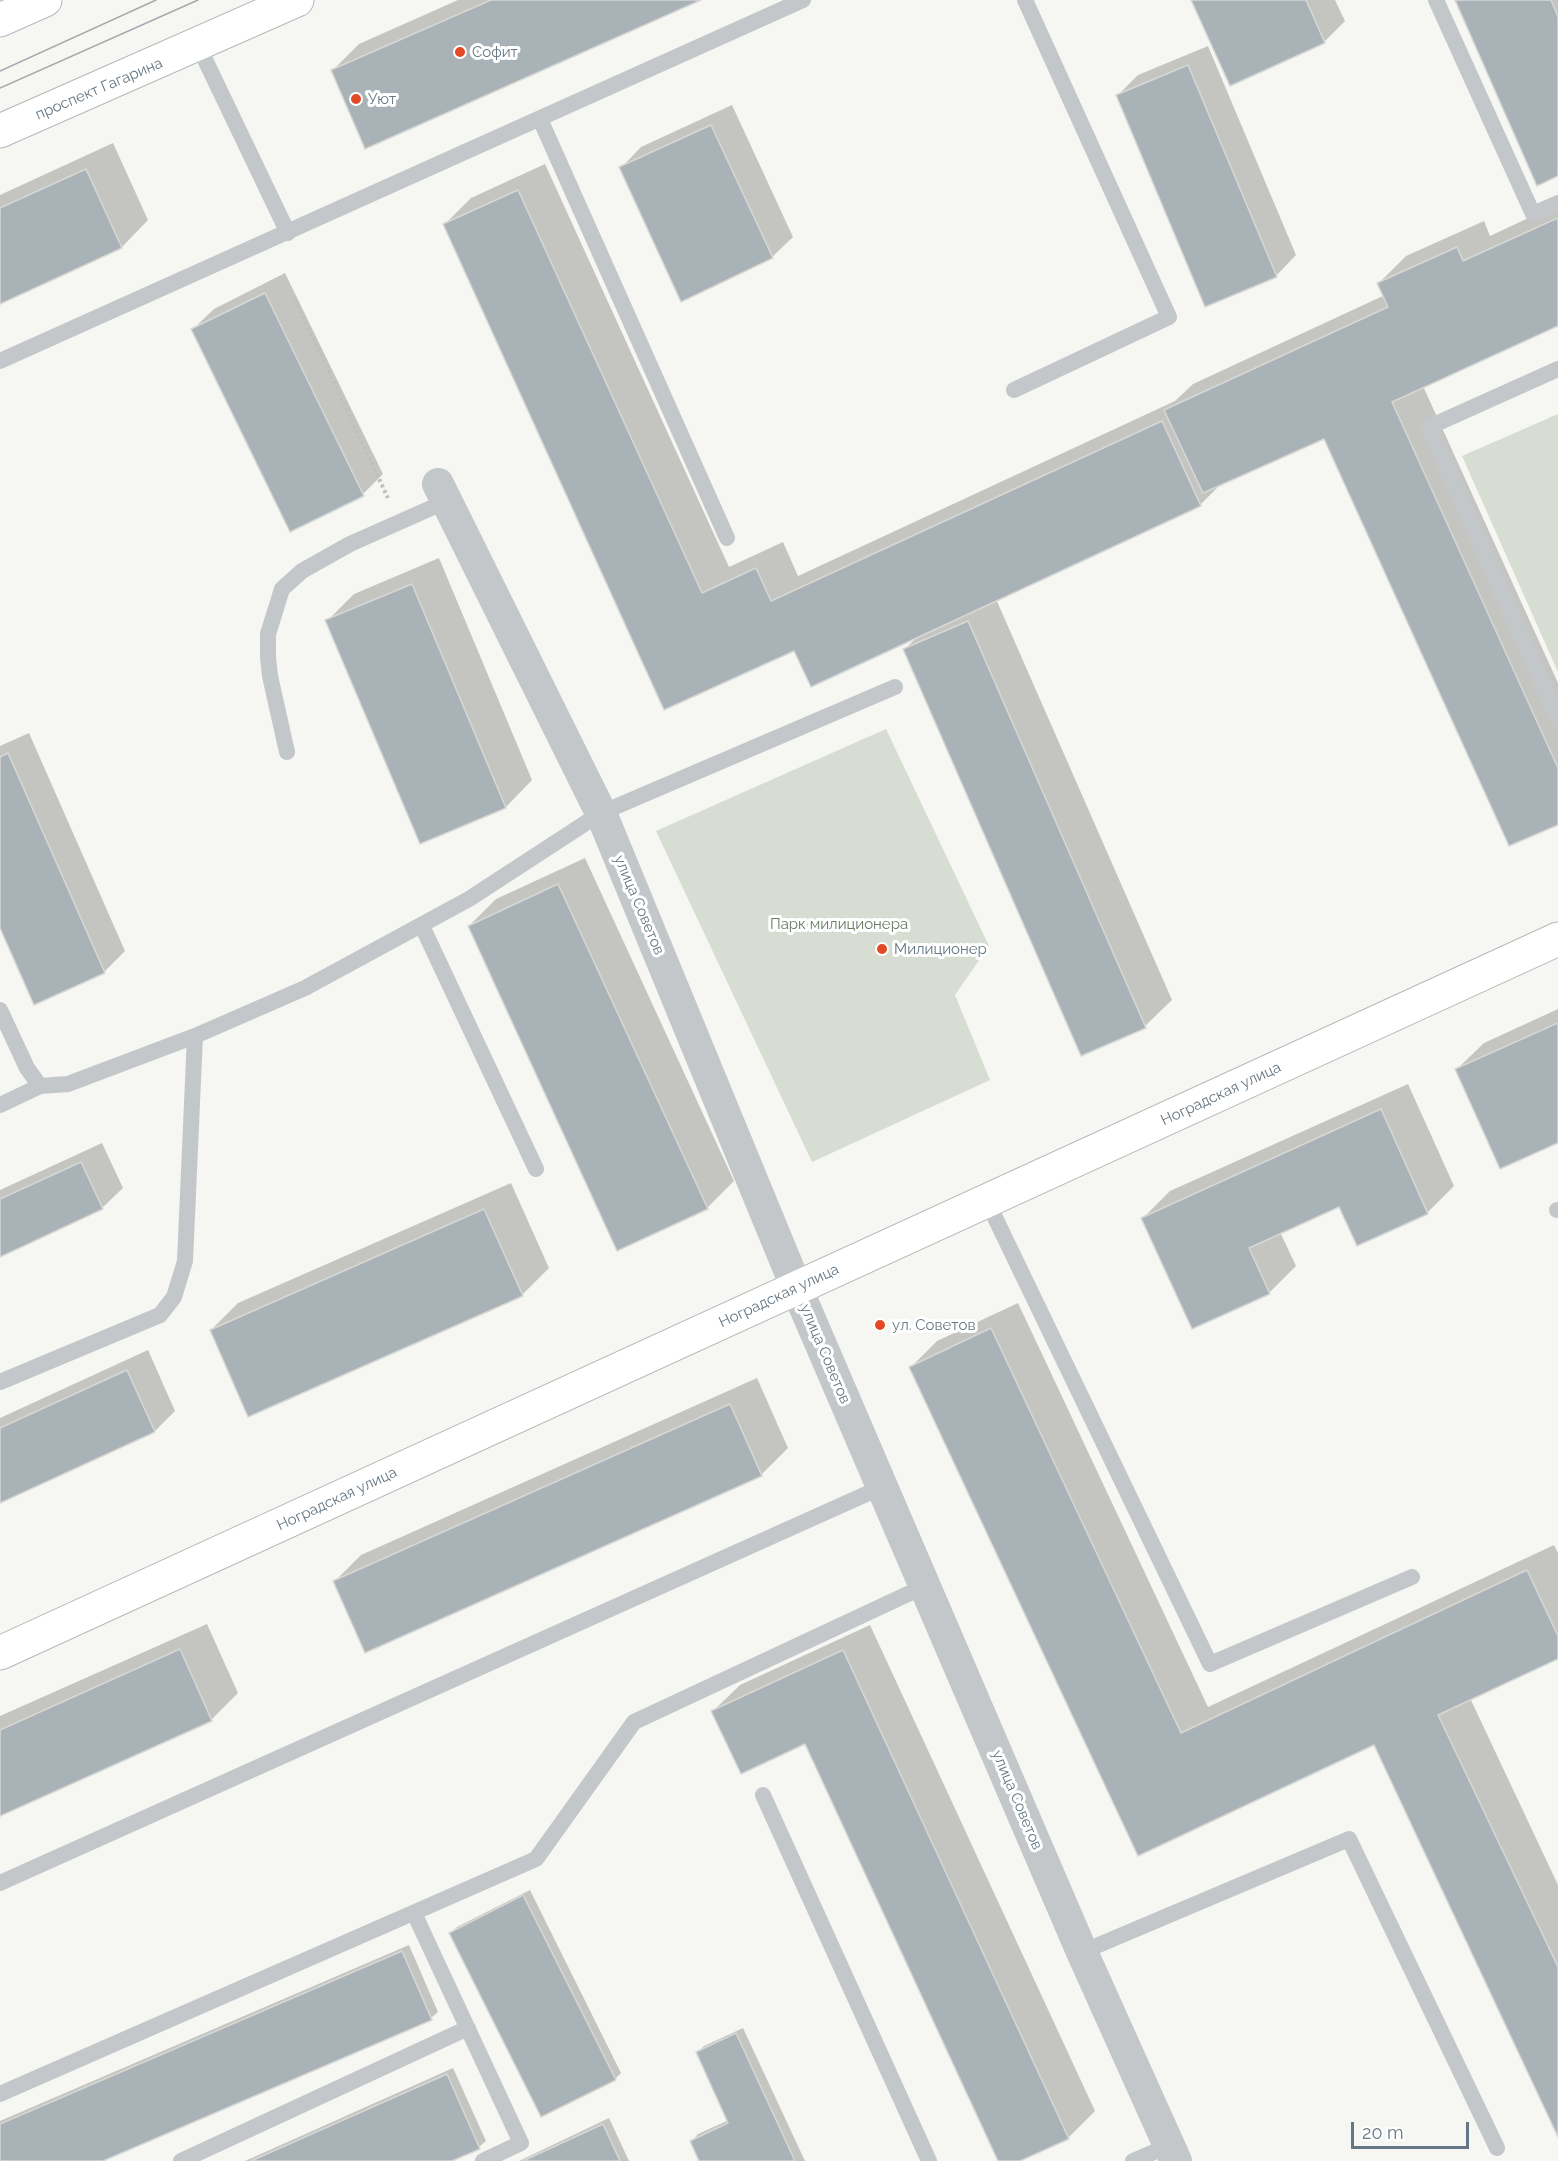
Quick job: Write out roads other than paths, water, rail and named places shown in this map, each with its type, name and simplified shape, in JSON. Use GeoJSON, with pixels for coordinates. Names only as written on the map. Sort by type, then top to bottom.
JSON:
{"type":"FeatureCollection","features":[{"type":"Feature","properties":{"kind":"main road"},"geometry":{"type":"LineString","coordinates":[[0,20],[45,0]]}},
{"type":"Feature","properties":{"kind":"main road"},"geometry":{"type":"LineString","coordinates":[[198,45],[297,0]]}},
{"type":"Feature","properties":{"kind":"main road","name":"проспект Гагарина"},"geometry":{"type":"LineString","coordinates":[[0,130],[198,45]]}},
{"type":"Feature","properties":{"kind":"main road","name":"Ноградская улица"},"geometry":{"type":"LineString","coordinates":[[0,1653],[1558,939]]}},
{"type":"Feature","properties":{"kind":"street","name":"улица Советов"},"geometry":{"type":"LineString","coordinates":[[443,493],[601,813],[797,1288],[1082,1952],[1172,2153]]}},
{"type":"Feature","properties":{"kind":"lane"},"geometry":{"type":"LineString","coordinates":[[0,361],[803,0]]}},
{"type":"Feature","properties":{"kind":"lane"},"geometry":{"type":"LineString","coordinates":[[1014,390],[1169,317],[1025,0]]}},
{"type":"Feature","properties":{"kind":"lane"},"geometry":{"type":"LineString","coordinates":[[1436,0],[1533,214],[1558,203]]}},
{"type":"Feature","properties":{"kind":"lane"},"geometry":{"type":"LineString","coordinates":[[198,45],[288,233]]}},
{"type":"Feature","properties":{"kind":"lane"},"geometry":{"type":"LineString","coordinates":[[540,118],[727,538]]}},
{"type":"Feature","properties":{"kind":"lane"},"geometry":{"type":"LineString","coordinates":[[1558,369],[1429,427],[1558,719]]}},
{"type":"Feature","properties":{"kind":"lane"},"geometry":{"type":"LineString","coordinates":[[287,752],[268,657],[268,634],[282,589],[302,571],[443,493]]}},
{"type":"Feature","properties":{"kind":"lane"},"geometry":{"type":"LineString","coordinates":[[0,1105],[40,1086],[68,1084],[195,1035],[305,988],[422,926],[601,813],[895,687]]}},
{"type":"Feature","properties":{"kind":"lane"},"geometry":{"type":"LineString","coordinates":[[422,926],[536,1168]]}},
{"type":"Feature","properties":{"kind":"lane"},"geometry":{"type":"LineString","coordinates":[[0,1010],[27,1068],[40,1086]]}},
{"type":"Feature","properties":{"kind":"lane"},"geometry":{"type":"LineString","coordinates":[[0,1382],[160,1315],[174,1297],[185,1261],[195,1035]]}},
{"type":"Feature","properties":{"kind":"lane"},"geometry":{"type":"LineString","coordinates":[[987,1201],[1210,1664],[1412,1577]]}},
{"type":"Feature","properties":{"kind":"lane"},"geometry":{"type":"LineString","coordinates":[[0,1883],[882,1487]]}},
{"type":"Feature","properties":{"kind":"lane"},"geometry":{"type":"LineString","coordinates":[[0,2094],[536,1859],[634,1722],[925,1586]]}},
{"type":"Feature","properties":{"kind":"lane"},"geometry":{"type":"LineString","coordinates":[[763,1795],[929,2161]]}},
{"type":"Feature","properties":{"kind":"lane"},"geometry":{"type":"LineString","coordinates":[[1082,1952],[1349,1839],[1497,2148]]}},
{"type":"Feature","properties":{"kind":"lane"},"geometry":{"type":"LineString","coordinates":[[414,1913],[522,2143],[483,2161]]}},
{"type":"Feature","properties":{"kind":"lane"},"geometry":{"type":"LineString","coordinates":[[181,2161],[468,2028]]}},
{"type":"Feature","properties":{"kind":"lane"},"geometry":{"type":"LineString","coordinates":[[1133,2161],[1172,2153]]}},
{"type":"Feature","properties":{"kind":"tram line"},"geometry":{"type":"LineString","coordinates":[[0,71],[156,0]]}},
{"type":"Feature","properties":{"kind":"tram line"},"geometry":{"type":"LineString","coordinates":[[0,88],[198,0]]}},
{"type":"Feature","properties":{"kind":"place","name":"Софит"},"geometry":{"type":"Point","coordinates":[460,52]}},
{"type":"Feature","properties":{"kind":"place","name":"Уют"},"geometry":{"type":"Point","coordinates":[356,99]}},
{"type":"Feature","properties":{"kind":"place","name":"Милиционер"},"geometry":{"type":"Point","coordinates":[882,949]}},
{"type":"Feature","properties":{"kind":"place","name":"ул. Советов"},"geometry":{"type":"Point","coordinates":[880,1325]}},
{"type":"Feature","properties":{"kind":"park label","name":"Парк милиционера"},"geometry":{"type":"Point","coordinates":[839,924]}}]}
